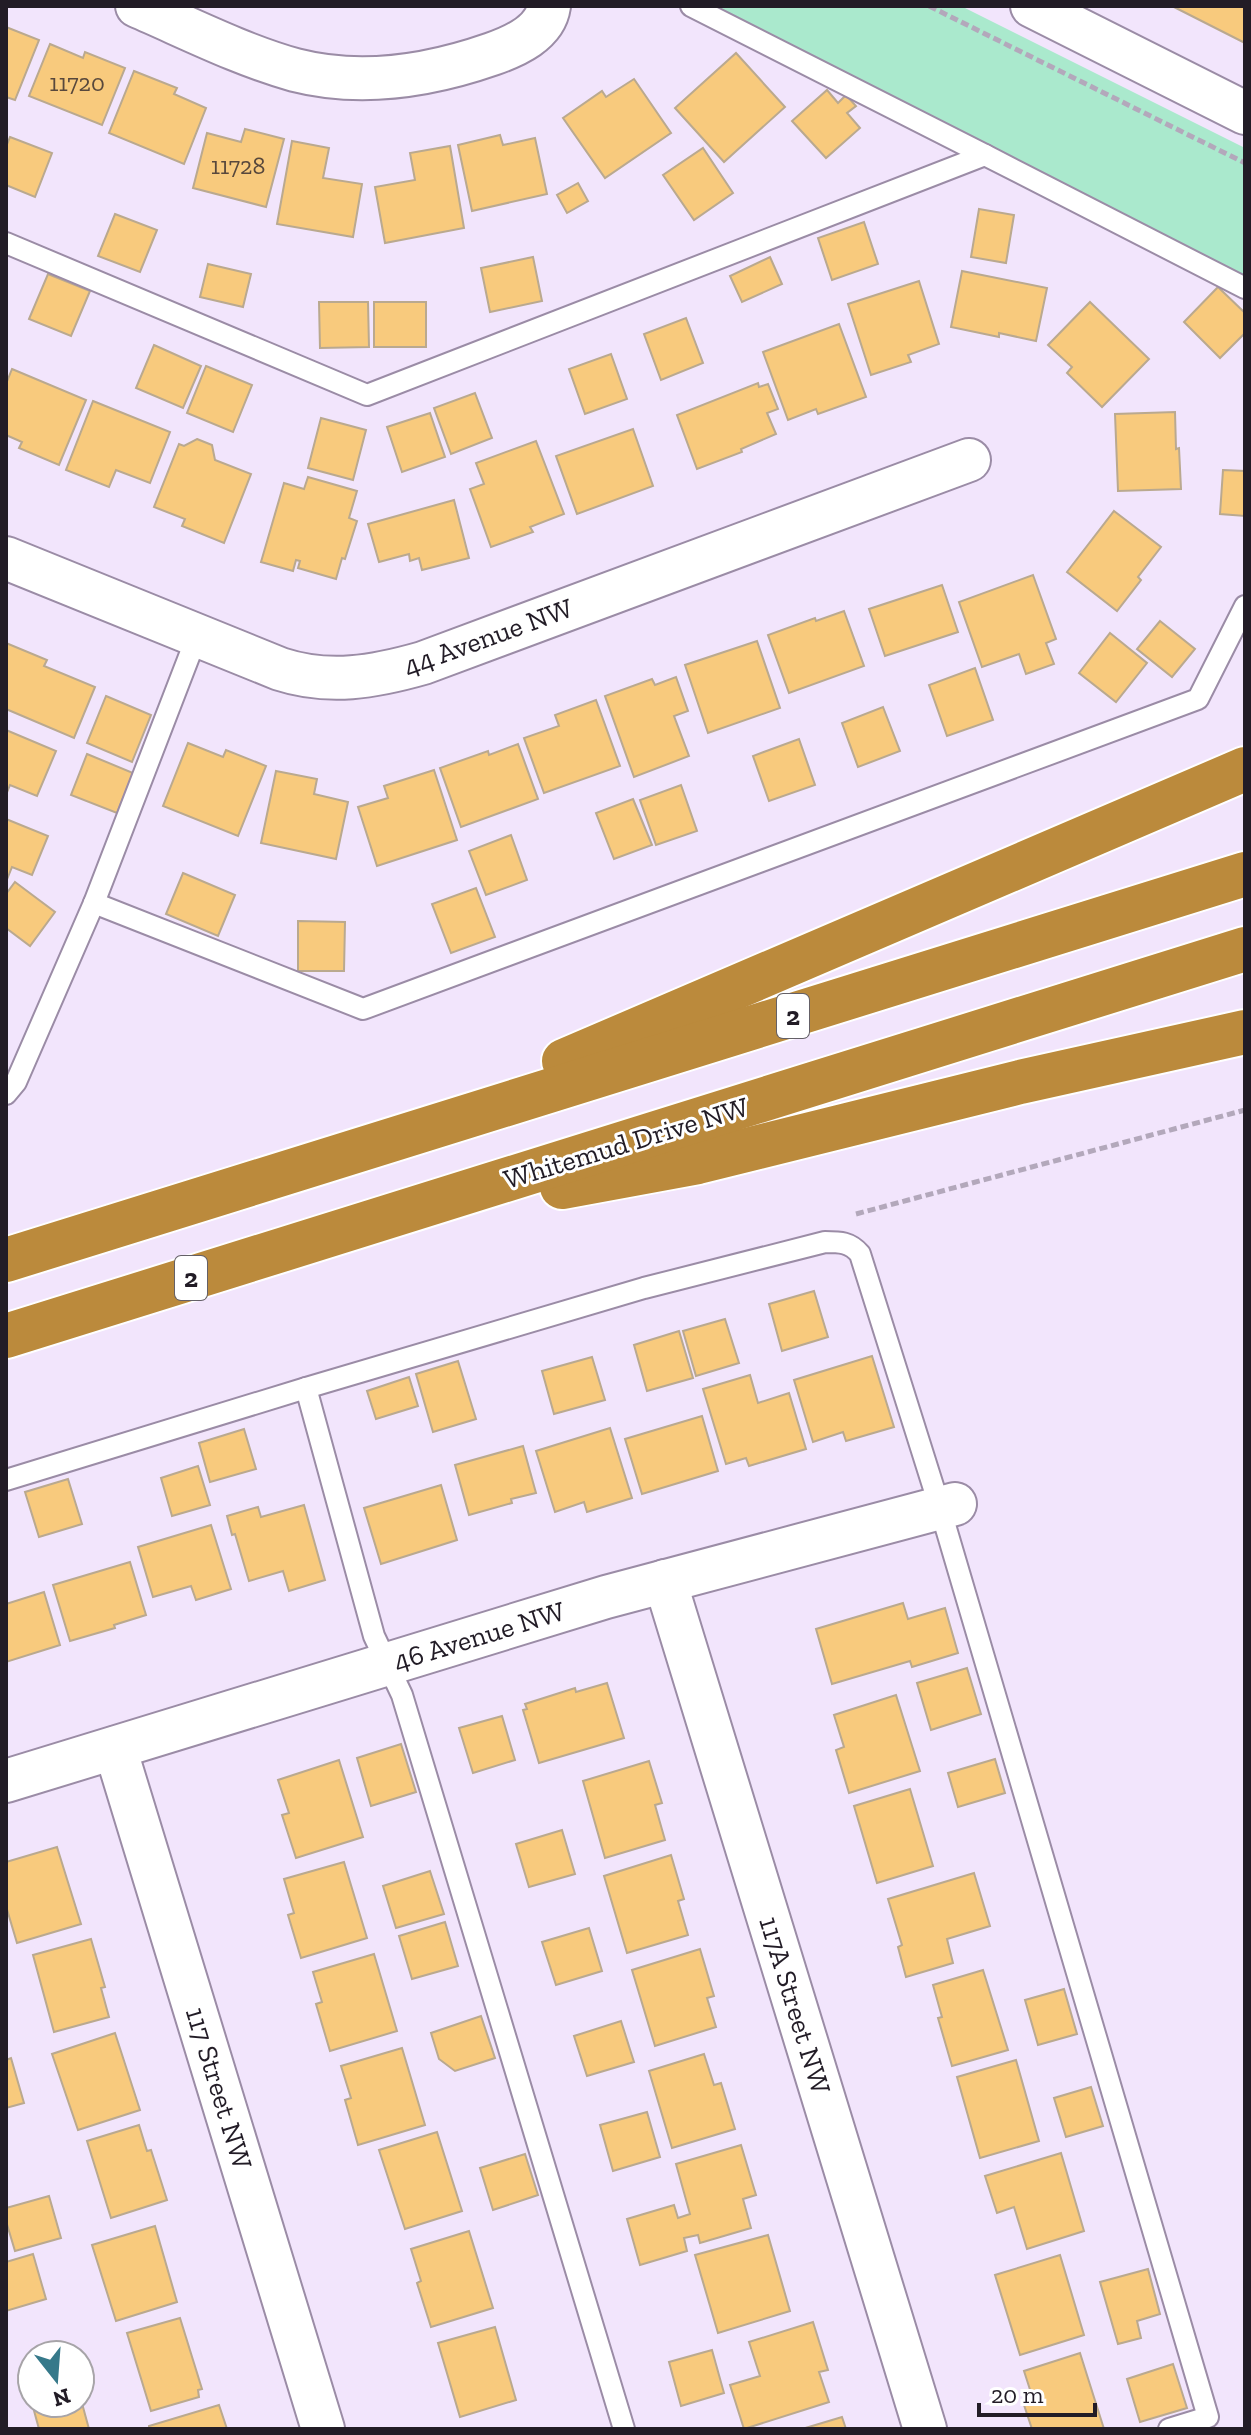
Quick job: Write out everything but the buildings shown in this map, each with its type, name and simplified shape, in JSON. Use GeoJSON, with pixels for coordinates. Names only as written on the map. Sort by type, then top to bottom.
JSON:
{"type":"FeatureCollection","features":[{"type":"Feature","properties":{"kind":"highway"},"geometry":{"type":"LineString","coordinates":[[341,1157],[1245,769]]}},
{"type":"Feature","properties":{"kind":"highway","name":"2"},"geometry":{"type":"LineString","coordinates":[[6,1260],[1245,874]]}},
{"type":"Feature","properties":{"kind":"highway","name":"Whitemud Drive NW"},"geometry":{"type":"LineString","coordinates":[[6,1336],[1245,949]]}},
{"type":"Feature","properties":{"kind":"highway"},"geometry":{"type":"LineString","coordinates":[[375,1221],[698,1162],[1020,1082],[1245,1032]]}},
{"type":"Feature","properties":{"kind":"street"},"geometry":{"type":"LineString","coordinates":[[137,6],[262,59],[296,70],[343,77],[380,78],[425,73],[502,50],[531,36],[543,24],[549,6]]}},
{"type":"Feature","properties":{"kind":"street"},"geometry":{"type":"LineString","coordinates":[[1032,6],[1245,113]]}},
{"type":"Feature","properties":{"kind":"street","name":"44 Avenue NW"},"geometry":{"type":"LineString","coordinates":[[6,558],[300,675],[341,679],[387,673],[438,657],[969,460]]}},
{"type":"Feature","properties":{"kind":"street","name":"46 Avenue NW"},"geometry":{"type":"LineString","coordinates":[[6,1781],[665,1581],[948,1506]]}},
{"type":"Feature","properties":{"kind":"street","name":"117A Street NW"},"geometry":{"type":"LineString","coordinates":[[665,1581],[925,2429]]}},
{"type":"Feature","properties":{"kind":"street","name":"117 Street NW"},"geometry":{"type":"LineString","coordinates":[[115,1748],[323,2429]]}},
{"type":"Feature","properties":{"kind":"lane"},"geometry":{"type":"LineString","coordinates":[[691,6],[1245,288]]}},
{"type":"Feature","properties":{"kind":"lane"},"geometry":{"type":"LineString","coordinates":[[6,243],[367,395],[985,155]]}},
{"type":"Feature","properties":{"kind":"lane"},"geometry":{"type":"LineString","coordinates":[[94,903],[363,1009],[1198,699],[1245,606]]}},
{"type":"Feature","properties":{"kind":"lane"},"geometry":{"type":"LineString","coordinates":[[6,1094],[16,1082],[94,903],[197,636]]}},
{"type":"Feature","properties":{"kind":"lane"},"geometry":{"type":"LineString","coordinates":[[6,1480],[644,1288],[825,1242],[845,1242],[860,1254],[948,1506],[1208,2417],[1169,2429]]}},
{"type":"Feature","properties":{"kind":"lane"},"geometry":{"type":"LineString","coordinates":[[306,1388],[374,1636],[407,1710],[624,2429]]}},
{"type":"Feature","properties":{"kind":"path"},"geometry":{"type":"LineString","coordinates":[[929,6],[1245,163]]}},
{"type":"Feature","properties":{"kind":"path"},"geometry":{"type":"LineString","coordinates":[[863,1213],[1245,1110]]}},
{"type":"Feature","properties":{"kind":"green space"},"geometry":{"type":"Polygon","coordinates":[[[707,6],[961,6],[1245,148],[1245,284],[707,6]]]}}]}
